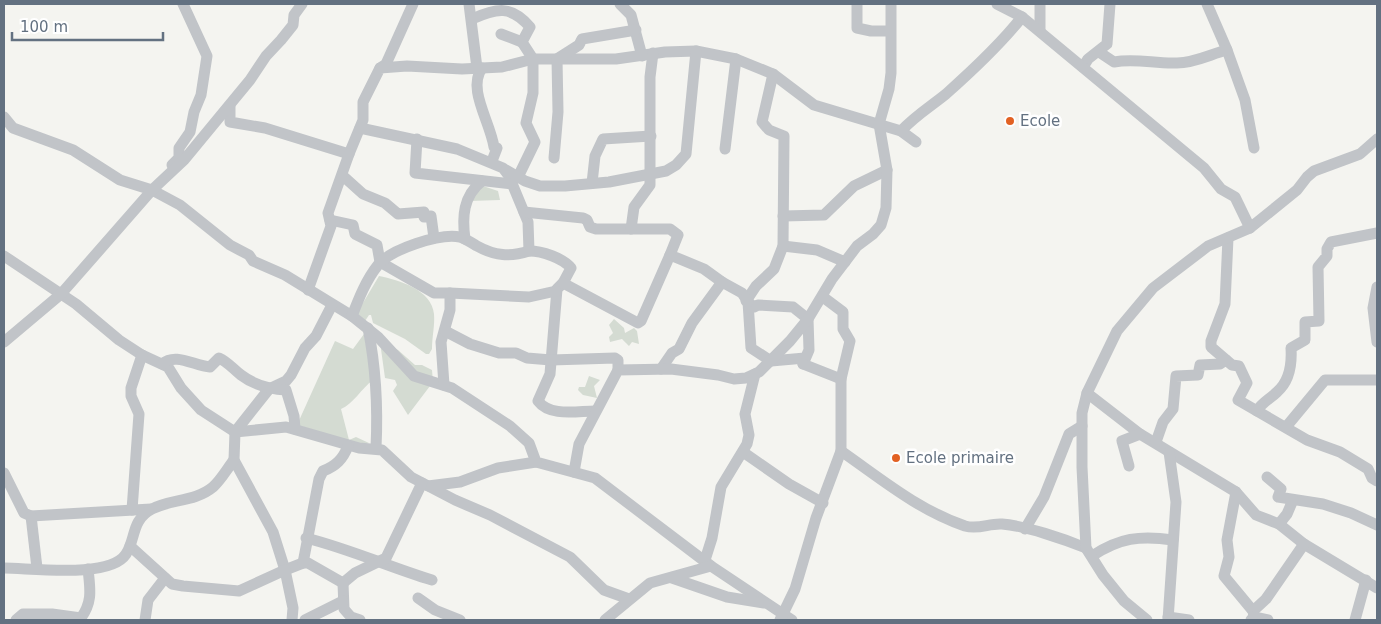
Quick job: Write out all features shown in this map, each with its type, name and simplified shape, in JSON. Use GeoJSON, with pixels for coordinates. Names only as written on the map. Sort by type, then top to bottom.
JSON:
{"type":"FeatureCollection","features":[{"type":"Feature","properties":{"kind":"street"},"geometry":{"type":"LineString","coordinates":[[4,342],[61,294],[178,158],[179,148],[190,132],[194,112],[202,95],[207,56],[183,4]]}},
{"type":"Feature","properties":{"kind":"street"},"geometry":{"type":"LineString","coordinates":[[153,189],[184,160],[230,106],[266,56],[293,25],[294,15],[302,4]]}},
{"type":"Feature","properties":{"kind":"street"},"geometry":{"type":"LineString","coordinates":[[308,290],[318,267],[331,226],[329,210],[363,120],[364,102],[380,68],[386,64],[413,4]]}},
{"type":"Feature","properties":{"kind":"street"},"geometry":{"type":"LineString","coordinates":[[469,4],[479,68],[475,85],[492,131],[494,147],[497,148],[492,161]]}},
{"type":"Feature","properties":{"kind":"street"},"geometry":{"type":"LineString","coordinates":[[620,4],[631,16],[648,55],[650,77],[651,136],[649,189],[633,210],[631,229]]}},
{"type":"Feature","properties":{"kind":"street"},"geometry":{"type":"LineString","coordinates":[[857,4],[857,28],[871,31],[890,31]]}},
{"type":"Feature","properties":{"kind":"street"},"geometry":{"type":"LineString","coordinates":[[618,370],[662,369],[718,375],[734,379],[755,374],[771,361],[808,319],[857,246],[873,234],[881,225],[886,208],[887,170],[879,124],[890,83],[892,58],[891,4]]}},
{"type":"Feature","properties":{"kind":"street"},"geometry":{"type":"LineString","coordinates":[[997,4],[1009,7],[1040,30],[1204,168],[1221,189],[1235,197],[1250,228]]}},
{"type":"Feature","properties":{"kind":"street"},"geometry":{"type":"LineString","coordinates":[[1040,4],[1040,30]]}},
{"type":"Feature","properties":{"kind":"street"},"geometry":{"type":"LineString","coordinates":[[1083,67],[1088,59],[1107,44],[1110,4]]}},
{"type":"Feature","properties":{"kind":"street"},"geometry":{"type":"LineString","coordinates":[[1207,4],[1228,50],[1245,100],[1254,148]]}},
{"type":"Feature","properties":{"kind":"street"},"geometry":{"type":"LineString","coordinates":[[472,19],[494,10],[519,14],[530,27],[522,42]]}},
{"type":"Feature","properties":{"kind":"street"},"geometry":{"type":"LineString","coordinates":[[901,131],[918,113],[943,96],[982,62],[1022,17]]}},
{"type":"Feature","properties":{"kind":"street"},"geometry":{"type":"LineString","coordinates":[[557,59],[579,45],[582,39],[636,30]]}},
{"type":"Feature","properties":{"kind":"street"},"geometry":{"type":"LineString","coordinates":[[501,34],[522,42],[533,60],[533,93],[526,124],[535,142],[515,181]]}},
{"type":"Feature","properties":{"kind":"street"},"geometry":{"type":"LineString","coordinates":[[1099,52],[1114,62],[1136,59],[1178,63],[1191,62],[1228,50]]}},
{"type":"Feature","properties":{"kind":"street"},"geometry":{"type":"LineString","coordinates":[[380,68],[407,66],[454,69],[502,67],[533,60],[590,61],[696,51],[736,59],[773,74],[814,105],[901,131],[916,142]]}},
{"type":"Feature","properties":{"kind":"street"},"geometry":{"type":"LineString","coordinates":[[417,139],[415,173],[445,174],[482,181],[515,181],[540,186],[592,183],[669,170],[686,154],[696,51]]}},
{"type":"Feature","properties":{"kind":"street"},"geometry":{"type":"LineString","coordinates":[[554,158],[558,112],[557,59]]}},
{"type":"Feature","properties":{"kind":"street"},"geometry":{"type":"LineString","coordinates":[[725,149],[736,59]]}},
{"type":"Feature","properties":{"kind":"street"},"geometry":{"type":"LineString","coordinates":[[747,302],[756,286],[774,269],[783,246],[784,136],[769,130],[762,122],[773,74]]}},
{"type":"Feature","properties":{"kind":"street"},"geometry":{"type":"LineString","coordinates":[[230,106],[230,122],[265,128],[349,154]]}},
{"type":"Feature","properties":{"kind":"street"},"geometry":{"type":"LineString","coordinates":[[4,117],[13,128],[73,150],[120,180],[153,189],[186,209],[230,244],[249,254],[253,261],[285,275],[352,316],[368,328],[414,376],[444,385],[473,400],[510,426],[529,442],[536,462]]}},
{"type":"Feature","properties":{"kind":"street"},"geometry":{"type":"LineString","coordinates":[[360,128],[457,149],[492,161],[506,170],[515,181],[528,222],[529,251]]}},
{"type":"Feature","properties":{"kind":"street"},"geometry":{"type":"LineString","coordinates":[[592,183],[595,156],[602,139],[651,136]]}},
{"type":"Feature","properties":{"kind":"street"},"geometry":{"type":"LineString","coordinates":[[1147,620],[1124,601],[1103,575],[1089,552],[1082,500],[1082,426],[1087,393],[1117,331],[1143,297],[1208,246],[1250,228],[1282,204],[1314,171],[1360,154],[1377,139]]}},
{"type":"Feature","properties":{"kind":"street"},"geometry":{"type":"LineString","coordinates":[[783,216],[824,215],[854,186],[887,170]]}},
{"type":"Feature","properties":{"kind":"street"},"geometry":{"type":"LineString","coordinates":[[342,176],[363,194],[384,203],[398,214],[424,212],[424,216],[431,216],[434,238]]}},
{"type":"Feature","properties":{"kind":"street"},"geometry":{"type":"LineString","coordinates":[[465,240],[463,213],[471,191],[482,181]]}},
{"type":"Feature","properties":{"kind":"street"},"geometry":{"type":"LineString","coordinates":[[380,262],[434,293],[529,297],[559,287],[638,323],[641,321],[678,236],[676,232],[665,228],[596,229],[590,227],[587,220],[583,218],[524,212]]}},
{"type":"Feature","properties":{"kind":"street"},"geometry":{"type":"LineString","coordinates":[[330,220],[353,225],[354,234],[377,245],[380,262]]}},
{"type":"Feature","properties":{"kind":"street"},"geometry":{"type":"LineString","coordinates":[[1257,411],[1261,404],[1282,387],[1292,367],[1291,348],[1305,340],[1305,322],[1319,320],[1318,267],[1327,256],[1328,246],[1331,242],[1377,233]]}},
{"type":"Feature","properties":{"kind":"street"},"geometry":{"type":"LineString","coordinates":[[352,316],[364,288],[380,262],[416,243],[434,238],[460,237],[496,254],[515,256],[529,251],[541,252],[570,266],[571,271],[559,287],[549,376],[538,398],[540,404],[556,411],[595,411]]}},
{"type":"Feature","properties":{"kind":"street"},"geometry":{"type":"LineString","coordinates":[[1228,238],[1225,304],[1211,341],[1211,347],[1232,365],[1239,366],[1246,381],[1238,400],[1307,440],[1332,448],[1368,469],[1372,478],[1377,481]]}},
{"type":"Feature","properties":{"kind":"street"},"geometry":{"type":"LineString","coordinates":[[783,246],[817,250],[845,262]]}},
{"type":"Feature","properties":{"kind":"street"},"geometry":{"type":"LineString","coordinates":[[670,255],[704,270],[742,293],[747,302],[751,318],[750,346],[771,361],[805,358],[803,364]]}},
{"type":"Feature","properties":{"kind":"street"},"geometry":{"type":"LineString","coordinates":[[4,256],[61,294],[142,355],[168,367],[181,388],[201,410],[235,432],[276,427],[295,429],[348,446],[376,448],[391,457],[411,477],[490,515],[570,557],[604,590],[629,599]]}},
{"type":"Feature","properties":{"kind":"street"},"geometry":{"type":"LineString","coordinates":[[662,369],[672,353],[679,349],[692,323],[722,282]]}},
{"type":"Feature","properties":{"kind":"street"},"geometry":{"type":"LineString","coordinates":[[1377,287],[1377,342]]}},
{"type":"Feature","properties":{"kind":"street"},"geometry":{"type":"LineString","coordinates":[[444,385],[441,342],[446,331],[450,310],[450,293]]}},
{"type":"Feature","properties":{"kind":"street"},"geometry":{"type":"LineString","coordinates":[[425,485],[460,482],[498,468],[536,462],[595,478],[785,618],[816,518],[841,451],[841,379],[850,341],[843,328],[843,312],[823,297]]}},
{"type":"Feature","properties":{"kind":"street"},"geometry":{"type":"LineString","coordinates":[[747,302],[754,307],[758,305],[791,307],[808,319]]}},
{"type":"Feature","properties":{"kind":"street"},"geometry":{"type":"LineString","coordinates":[[292,620],[293,608],[285,570],[273,532],[234,460],[235,432],[269,389],[286,381],[291,375],[305,348],[316,336],[332,305]]}},
{"type":"Feature","properties":{"kind":"street"},"geometry":{"type":"LineString","coordinates":[[803,364],[809,350],[808,319]]}},
{"type":"Feature","properties":{"kind":"street"},"geometry":{"type":"LineString","coordinates":[[368,328],[376,377],[378,412],[376,448]]}},
{"type":"Feature","properties":{"kind":"street"},"geometry":{"type":"LineString","coordinates":[[446,331],[470,344],[490,351],[499,353],[512,352],[525,358],[551,360],[615,358],[618,360],[618,370],[595,411],[580,444],[574,472]]}},
{"type":"Feature","properties":{"kind":"street"},"geometry":{"type":"LineString","coordinates":[[132,510],[139,414],[131,396],[131,388],[142,355]]}},
{"type":"Feature","properties":{"kind":"street"},"geometry":{"type":"LineString","coordinates":[[162,364],[167,360],[184,360],[198,366],[210,366],[219,358],[229,363],[241,375],[269,389],[286,390],[294,416],[295,429]]}},
{"type":"Feature","properties":{"kind":"street"},"geometry":{"type":"LineString","coordinates":[[1156,442],[1164,422],[1173,409],[1176,376],[1198,375],[1200,365],[1220,364],[1226,360]]}},
{"type":"Feature","properties":{"kind":"street"},"geometry":{"type":"LineString","coordinates":[[803,364],[841,379]]}},
{"type":"Feature","properties":{"kind":"street"},"geometry":{"type":"LineString","coordinates":[[708,563],[721,487],[744,452],[749,435],[746,405],[755,374]]}},
{"type":"Feature","properties":{"kind":"street"},"geometry":{"type":"LineString","coordinates":[[1286,427],[1325,380],[1377,380]]}},
{"type":"Feature","properties":{"kind":"street"},"geometry":{"type":"LineString","coordinates":[[1087,393],[1140,434],[1236,492],[1256,515],[1279,524],[1304,544],[1373,581],[1355,620]]}},
{"type":"Feature","properties":{"kind":"street"},"geometry":{"type":"LineString","coordinates":[[1025,529],[1044,497],[1069,434],[1082,426]]}},
{"type":"Feature","properties":{"kind":"street"},"geometry":{"type":"LineString","coordinates":[[1128,466],[1122,440],[1140,434]]}},
{"type":"Feature","properties":{"kind":"street"},"geometry":{"type":"LineString","coordinates":[[302,563],[321,476],[324,470],[335,466],[348,446]]}},
{"type":"Feature","properties":{"kind":"street"},"geometry":{"type":"LineString","coordinates":[[841,451],[910,500],[965,526],[978,528],[1004,524],[1068,541],[1089,552],[1136,537],[1173,540]]}},
{"type":"Feature","properties":{"kind":"street"},"geometry":{"type":"LineString","coordinates":[[744,452],[789,484],[823,503]]}},
{"type":"Feature","properties":{"kind":"street"},"geometry":{"type":"LineString","coordinates":[[1169,452],[1176,502],[1168,619],[1189,620]]}},
{"type":"Feature","properties":{"kind":"street"},"geometry":{"type":"LineString","coordinates":[[30,516],[151,509],[194,497],[212,488],[234,460]]}},
{"type":"Feature","properties":{"kind":"street"},"geometry":{"type":"LineString","coordinates":[[4,473],[20,506],[30,516],[37,568]]}},
{"type":"Feature","properties":{"kind":"street"},"geometry":{"type":"LineString","coordinates":[[1267,477],[1281,489],[1278,497],[1323,504],[1351,513],[1377,525]]}},
{"type":"Feature","properties":{"kind":"street"},"geometry":{"type":"LineString","coordinates":[[343,582],[355,573],[379,563],[388,556],[425,485]]}},
{"type":"Feature","properties":{"kind":"street"},"geometry":{"type":"LineString","coordinates":[[1236,492],[1226,540],[1229,557],[1224,576],[1252,616],[1268,620]]}},
{"type":"Feature","properties":{"kind":"street"},"geometry":{"type":"LineString","coordinates":[[1279,524],[1287,514],[1293,500]]}},
{"type":"Feature","properties":{"kind":"street"},"geometry":{"type":"LineString","coordinates":[[4,568],[106,568],[125,556],[130,546],[135,526],[151,509]]}},
{"type":"Feature","properties":{"kind":"street"},"geometry":{"type":"LineString","coordinates":[[306,538],[344,547],[379,563],[432,580]]}},
{"type":"Feature","properties":{"kind":"street"},"geometry":{"type":"LineString","coordinates":[[1252,616],[1304,544]]}},
{"type":"Feature","properties":{"kind":"street"},"geometry":{"type":"LineString","coordinates":[[130,546],[172,584],[183,586],[240,591],[302,563],[314,566],[343,582]]}},
{"type":"Feature","properties":{"kind":"street"},"geometry":{"type":"LineString","coordinates":[[604,620],[650,583],[672,578],[708,563]]}},
{"type":"Feature","properties":{"kind":"street"},"geometry":{"type":"LineString","coordinates":[[16,620],[23,614],[52,614],[81,618],[89,606],[91,595],[88,569]]}},
{"type":"Feature","properties":{"kind":"street"},"geometry":{"type":"LineString","coordinates":[[145,620],[148,600],[165,578]]}},
{"type":"Feature","properties":{"kind":"street"},"geometry":{"type":"LineString","coordinates":[[672,578],[728,597],[765,603]]}},
{"type":"Feature","properties":{"kind":"street"},"geometry":{"type":"LineString","coordinates":[[343,582],[344,609],[351,617],[360,620]]}},
{"type":"Feature","properties":{"kind":"street"},"geometry":{"type":"LineString","coordinates":[[418,598],[435,610],[460,620]]}},
{"type":"Feature","properties":{"kind":"street"},"geometry":{"type":"LineString","coordinates":[[305,620],[343,601]]}},
{"type":"Feature","properties":{"kind":"street"},"geometry":{"type":"LineString","coordinates":[[52,614],[75,620]]}},
{"type":"Feature","properties":{"kind":"shaded area"},"geometry":{"type":"Polygon","coordinates":[[[480,185],[498,191],[500,200],[470,201],[480,185]]]}},
{"type":"Feature","properties":{"kind":"shaded area"},"geometry":{"type":"Polygon","coordinates":[[[379,276],[405,283],[421,292],[427,298],[434,314],[432,349],[429,354],[373,323],[371,315],[365,321],[357,313],[379,276]]]}},
{"type":"Feature","properties":{"kind":"shaded area"},"geometry":{"type":"Polygon","coordinates":[[[614,319],[624,328],[625,333],[634,328],[637,331],[639,344],[632,342],[629,346],[622,339],[610,342],[609,337],[613,333],[609,325],[614,319]]]}},
{"type":"Feature","properties":{"kind":"shaded area"},"geometry":{"type":"Polygon","coordinates":[[[364,334],[373,380],[350,403],[341,409],[349,440],[356,437],[369,443],[362,445],[297,425],[335,341],[353,349],[364,334]]]}},
{"type":"Feature","properties":{"kind":"shaded area"},"geometry":{"type":"Polygon","coordinates":[[[380,342],[398,350],[415,365],[422,365],[432,370],[433,382],[408,415],[393,391],[397,385],[395,380],[385,378],[380,342]]]}},
{"type":"Feature","properties":{"kind":"shaded area"},"geometry":{"type":"Polygon","coordinates":[[[589,376],[600,380],[594,386],[597,398],[583,395],[578,390],[579,387],[585,387],[589,376]]]}},
{"type":"Feature","properties":{"kind":"place","name":"Ecole"},"geometry":{"type":"Point","coordinates":[1010,121]}},
{"type":"Feature","properties":{"kind":"place","name":"Ecole primaire"},"geometry":{"type":"Point","coordinates":[896,458]}}]}
